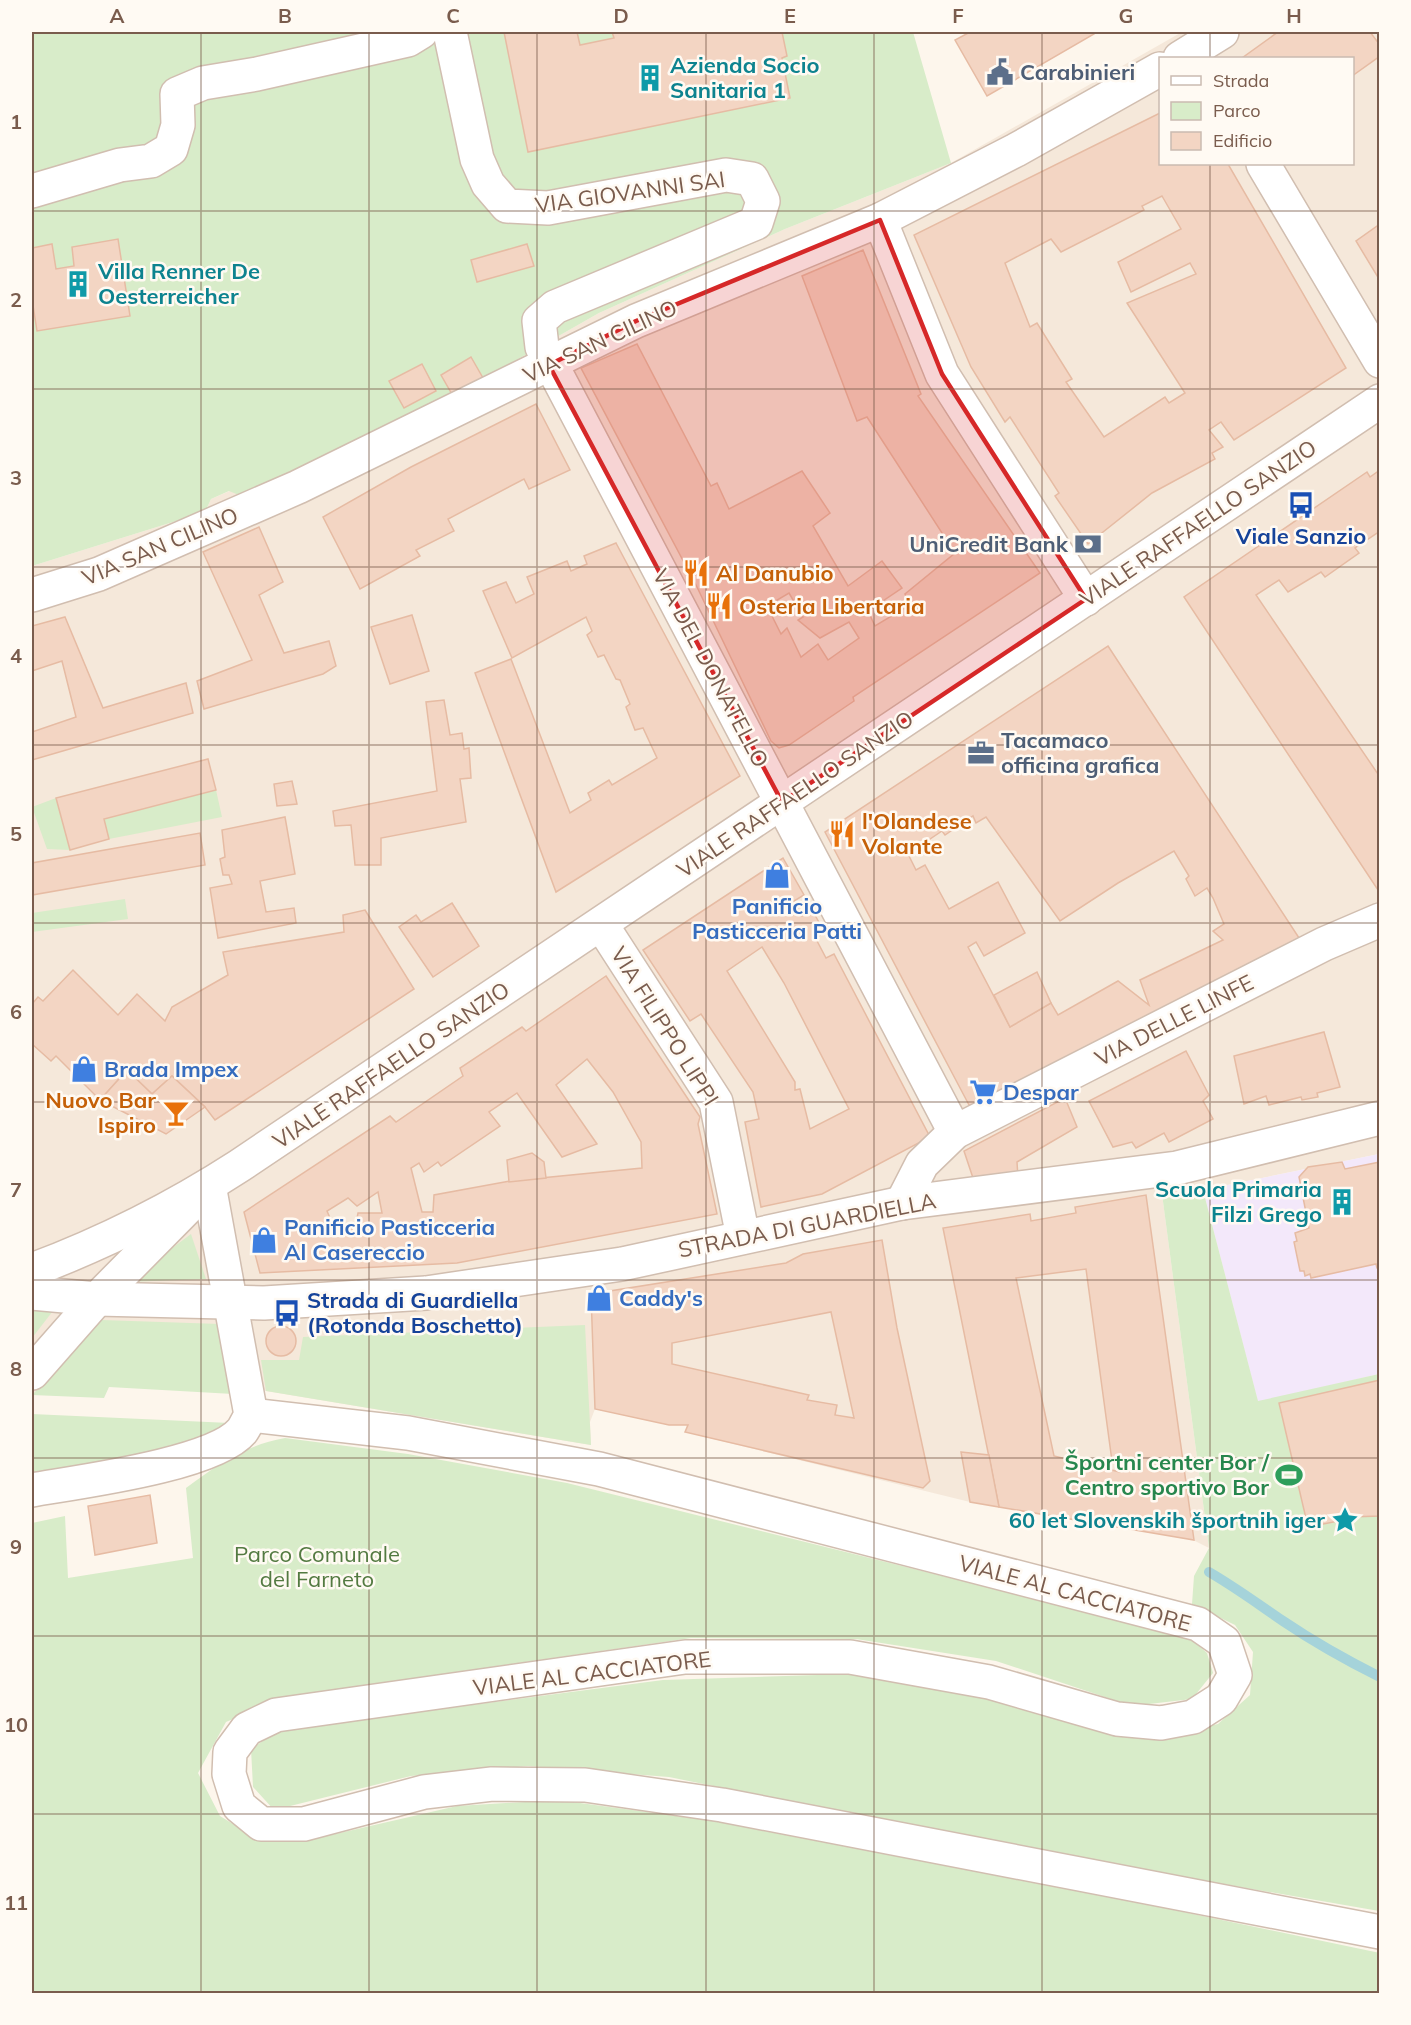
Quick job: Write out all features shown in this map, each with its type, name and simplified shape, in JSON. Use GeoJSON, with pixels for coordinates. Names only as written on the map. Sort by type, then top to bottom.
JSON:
{"type":"FeatureCollection","features":[{"type":"Feature","properties":{"kind":"street"},"geometry":{"type":"LineString","coordinates":[[32,191],[120,165],[151,161],[171,149],[178,125],[177,94],[203,83],[335,58],[408,40],[421,32]]}},
{"type":"Feature","properties":{"kind":"street","name":"VIA GIOVANNI SAI"},"geometry":{"type":"LineString","coordinates":[[450,32],[477,159],[488,184],[507,206],[548,208],[726,175],[752,179],[763,201],[756,223],[555,307],[539,321],[542,347],[549,365]]}},
{"type":"Feature","properties":{"kind":"street","name":"VIA SAN CILINO"},"geometry":{"type":"LineString","coordinates":[[32,595],[99,574],[298,487],[636,321],[880,220],[1016,150],[1159,70]]}},
{"type":"Feature","properties":{"kind":"street"},"geometry":{"type":"LineString","coordinates":[[1264,165],[1380,361]]}},
{"type":"Feature","properties":{"kind":"street"},"geometry":{"type":"LineString","coordinates":[[880,220],[931,351],[946,382],[1086,599]]}},
{"type":"Feature","properties":{"kind":"street","name":"VIA DEL DONATELLO"},"geometry":{"type":"LineString","coordinates":[[549,365],[955,1132]]}},
{"type":"Feature","properties":{"kind":"street","name":"VIALE RAFFAELLO SANZIO"},"geometry":{"type":"LineString","coordinates":[[209,1185],[1380,401]]}},
{"type":"Feature","properties":{"kind":"street","name":"VIA DELLE LINFE"},"geometry":{"type":"LineString","coordinates":[[902,1203],[922,1164],[955,1132],[1324,944],[1380,920]]}},
{"type":"Feature","properties":{"kind":"street","name":"VIA FILIPPO LIPPI"},"geometry":{"type":"LineString","coordinates":[[601,924],[716,1102],[743,1237]]}},
{"type":"Feature","properties":{"kind":"street","name":"STRADA DI GUARDIELLA"},"geometry":{"type":"LineString","coordinates":[[32,1293],[97,1299],[230,1303],[426,1293],[590,1270],[902,1203],[1177,1168],[1380,1118]]}},
{"type":"Feature","properties":{"kind":"street"},"geometry":{"type":"LineString","coordinates":[[32,1270],[125,1230],[209,1185]]}},
{"type":"Feature","properties":{"kind":"street"},"geometry":{"type":"LineString","coordinates":[[32,1373],[97,1299],[209,1185]]}},
{"type":"Feature","properties":{"kind":"street"},"geometry":{"type":"LineString","coordinates":[[32,1490],[113,1477],[175,1462],[214,1448],[241,1433],[251,1415],[209,1185]]}},
{"type":"Feature","properties":{"kind":"street","name":"VIALE AL CACCIATORE"},"geometry":{"type":"LineString","coordinates":[[251,1415],[408,1433],[599,1469],[1198,1624],[1224,1642],[1235,1675],[1221,1699],[1192,1717],[1161,1723],[1117,1719],[989,1682],[850,1657],[685,1657],[276,1715],[247,1729],[230,1752],[229,1774],[238,1806],[261,1824],[304,1824],[435,1791],[492,1784],[585,1785],[722,1805],[1380,1932]]}},
{"type":"Feature","properties":{"kind":"highlighted area"},"geometry":{"type":"Polygon","coordinates":[[[880,220],[942,374],[1086,599],[782,802],[549,365],[636,321],[880,220]]]}},
{"type":"Feature","properties":{"kind":"shaded area"},"geometry":{"type":"Polygon","coordinates":[[[1182,32],[1379,32],[1379,1154],[1203,1190],[1162,1194],[1209,1548],[1193,1540],[970,1502],[685,1432],[687,1425],[669,1425],[595,1409],[590,1422],[591,1445],[266,1391],[233,1394],[102,1320],[32,1395],[32,566],[205,512],[211,499],[453,396],[599,313],[785,229],[951,163],[1182,32]]]}},
{"type":"Feature","properties":{"kind":"shaded area"},"geometry":{"type":"Polygon","coordinates":[[[1379,1154],[1379,1374],[1258,1402],[1203,1190],[1379,1154]]]}},
{"type":"Feature","properties":{"kind":"green space"},"geometry":{"type":"Polygon","coordinates":[[[32,32],[913,32],[951,163],[785,229],[599,313],[453,396],[244,497],[229,491],[211,499],[205,512],[32,566],[32,32]]]}},
{"type":"Feature","properties":{"kind":"green space"},"geometry":{"type":"Polygon","coordinates":[[[216,790],[222,817],[109,839],[104,819],[216,790]]]}},
{"type":"Feature","properties":{"kind":"green space"},"geometry":{"type":"Polygon","coordinates":[[[56,798],[70,850],[47,849],[32,807],[56,798]]]}},
{"type":"Feature","properties":{"kind":"green space"},"geometry":{"type":"Polygon","coordinates":[[[125,899],[128,919],[32,932],[32,913],[125,899]]]}},
{"type":"Feature","properties":{"kind":"green space"},"geometry":{"type":"Polygon","coordinates":[[[1203,1190],[1258,1401],[1379,1374],[1379,1911],[1051,1854],[669,1777],[528,1766],[411,1776],[274,1810],[253,1787],[251,1749],[279,1730],[663,1680],[849,1674],[967,1692],[1164,1737],[1218,1724],[1250,1695],[1253,1652],[1235,1625],[1192,1604],[1194,1576],[1209,1548],[1162,1194],[1203,1190]]]}},
{"type":"Feature","properties":{"kind":"green space"},"geometry":{"type":"Polygon","coordinates":[[[191,1234],[206,1279],[127,1282],[191,1234]]]}},
{"type":"Feature","properties":{"kind":"green space"},"geometry":{"type":"Polygon","coordinates":[[[56,1307],[32,1338],[32,1309],[56,1307]]]}},
{"type":"Feature","properties":{"kind":"green space"},"geometry":{"type":"Polygon","coordinates":[[[102,1320],[220,1324],[233,1394],[109,1387],[104,1398],[32,1395],[102,1320]]]}},
{"type":"Feature","properties":{"kind":"green space"},"geometry":{"type":"Polygon","coordinates":[[[585,1325],[591,1445],[266,1391],[261,1360],[299,1360],[303,1337],[585,1325]]]}},
{"type":"Feature","properties":{"kind":"green space"},"geometry":{"type":"Polygon","coordinates":[[[32,1414],[230,1423],[210,1435],[162,1453],[32,1479],[32,1414]]]}},
{"type":"Feature","properties":{"kind":"green space","name":"Parco Comunale del Farneto"},"geometry":{"type":"Polygon","coordinates":[[[285,1438],[408,1454],[567,1483],[1189,1637],[1207,1653],[1213,1673],[1192,1699],[1132,1706],[996,1661],[856,1639],[691,1638],[285,1697],[226,1722],[198,1773],[220,1816],[259,1840],[331,1835],[457,1806],[558,1800],[713,1821],[1169,1909],[1380,1953],[1379,1994],[32,1994],[32,1523],[65,1516],[68,1578],[193,1558],[186,1488],[232,1457],[270,1441],[285,1438]]]}},
{"type":"Feature","properties":{"kind":"building","name":"Azienda Socio Sanitaria 1"},"geometry":{"type":"Polygon","coordinates":[[[504,32],[577,32],[580,45],[614,38],[612,32],[782,32],[787,56],[782,58],[790,98],[528,152],[504,32]]]}},
{"type":"Feature","properties":{"kind":"building","name":"Carabinieri"},"geometry":{"type":"Polygon","coordinates":[[[970,32],[1093,32],[1094,34],[987,96],[955,40],[970,32]]]}},
{"type":"Feature","properties":{"kind":"building"},"geometry":{"type":"Polygon","coordinates":[[[1278,32],[1370,32],[1380,45],[1380,56],[1354,75],[1354,57],[1243,57],[1278,32]]]}},
{"type":"Feature","properties":{"kind":"building"},"geometry":{"type":"Polygon","coordinates":[[[1159,113],[1159,165],[1229,165],[1346,368],[1234,440],[1221,422],[1209,430],[1223,447],[1212,453],[1215,459],[1152,493],[1088,544],[1055,496],[1059,493],[1010,417],[1005,422],[971,367],[914,235],[1159,113]],[[1162,196],[1142,206],[1144,210],[1061,252],[1051,239],[1005,263],[1030,327],[1037,323],[1072,379],[1066,382],[1104,437],[1165,397],[1169,403],[1185,393],[1127,303],[1196,274],[1190,263],[1131,292],[1118,262],[1181,229],[1162,196]]]}},
{"type":"Feature","properties":{"kind":"building"},"geometry":{"type":"Polygon","coordinates":[[[1380,224],[1380,279],[1379,279],[1356,241],[1380,224]]]}},
{"type":"Feature","properties":{"kind":"building","name":"Villa Renner De Oesterreicher"},"geometry":{"type":"Polygon","coordinates":[[[118,239],[130,316],[37,331],[32,299],[32,248],[52,244],[56,269],[74,266],[72,247],[118,239]]]}},
{"type":"Feature","properties":{"kind":"building"},"geometry":{"type":"Polygon","coordinates":[[[527,244],[534,266],[477,282],[471,260],[527,244]]]}},
{"type":"Feature","properties":{"kind":"building"},"geometry":{"type":"Polygon","coordinates":[[[863,250],[921,394],[918,396],[1040,573],[853,697],[854,701],[789,745],[779,748],[771,741],[696,585],[581,368],[637,344],[711,486],[717,483],[729,509],[802,471],[830,513],[813,526],[848,586],[882,561],[902,588],[868,611],[875,626],[910,605],[905,594],[955,553],[867,417],[857,421],[802,276],[863,250]],[[789,593],[767,606],[781,634],[787,628],[801,657],[818,644],[828,660],[859,638],[849,622],[820,638],[798,620],[803,617],[789,593]]]}},
{"type":"Feature","properties":{"kind":"building"},"geometry":{"type":"Polygon","coordinates":[[[471,357],[483,378],[453,396],[441,375],[471,357]]]}},
{"type":"Feature","properties":{"kind":"building"},"geometry":{"type":"Polygon","coordinates":[[[422,364],[436,391],[404,408],[389,381],[422,364]]]}},
{"type":"Feature","properties":{"kind":"building"},"geometry":{"type":"Polygon","coordinates":[[[536,404],[570,470],[529,489],[524,479],[448,519],[454,531],[416,550],[420,556],[360,589],[323,517],[411,467],[536,404]]]}},
{"type":"Feature","properties":{"kind":"building"},"geometry":{"type":"Polygon","coordinates":[[[1380,470],[1380,531],[1355,548],[1359,553],[1325,577],[1321,572],[1288,592],[1279,580],[1256,595],[1380,777],[1380,893],[1184,597],[1367,472],[1370,477],[1380,470]]]}},
{"type":"Feature","properties":{"kind":"building"},"geometry":{"type":"Polygon","coordinates":[[[259,527],[283,582],[259,595],[284,653],[329,641],[336,666],[323,674],[204,709],[197,681],[252,660],[203,552],[259,527]]]}},
{"type":"Feature","properties":{"kind":"building"},"geometry":{"type":"Polygon","coordinates":[[[616,543],[740,776],[556,892],[475,673],[511,659],[570,813],[591,800],[588,793],[609,780],[612,785],[657,758],[643,728],[635,730],[626,707],[630,704],[620,680],[616,679],[604,655],[598,657],[587,635],[592,631],[586,617],[512,658],[483,591],[506,582],[516,603],[534,594],[527,577],[567,561],[571,571],[587,564],[584,556],[616,543]]]}},
{"type":"Feature","properties":{"kind":"building"},"geometry":{"type":"Polygon","coordinates":[[[412,615],[429,671],[390,684],[371,627],[412,615]]]}},
{"type":"Feature","properties":{"kind":"building"},"geometry":{"type":"Polygon","coordinates":[[[65,617],[103,708],[186,683],[193,713],[32,760],[32,732],[76,717],[62,661],[32,671],[32,626],[65,617]]]}},
{"type":"Feature","properties":{"kind":"building"},"geometry":{"type":"Polygon","coordinates":[[[1108,646],[1303,944],[981,1109],[969,1105],[825,832],[1108,646]],[[973,816],[945,835],[942,831],[908,854],[916,870],[925,865],[949,909],[998,882],[1025,933],[984,956],[976,942],[968,947],[1010,1027],[1051,1003],[1058,1015],[1118,981],[1149,1005],[1140,980],[1223,940],[1213,931],[1224,924],[1213,898],[1207,888],[1195,896],[1186,879],[1189,876],[1174,851],[1118,883],[1060,921],[986,817],[976,823],[973,816]]]}},
{"type":"Feature","properties":{"kind":"building"},"geometry":{"type":"Polygon","coordinates":[[[444,700],[450,735],[462,733],[464,749],[469,748],[471,778],[460,779],[466,822],[381,838],[381,865],[355,865],[351,825],[335,826],[333,811],[437,791],[426,702],[444,700]]]}},
{"type":"Feature","properties":{"kind":"building"},"geometry":{"type":"Polygon","coordinates":[[[208,759],[216,790],[104,819],[109,839],[70,850],[56,798],[208,759]]]}},
{"type":"Feature","properties":{"kind":"building"},"geometry":{"type":"Polygon","coordinates":[[[292,781],[297,804],[277,806],[274,784],[292,781]]]}},
{"type":"Feature","properties":{"kind":"building"},"geometry":{"type":"Polygon","coordinates":[[[285,817],[295,874],[260,881],[266,912],[294,908],[296,923],[218,938],[210,888],[232,884],[229,875],[223,875],[220,859],[225,857],[222,830],[285,817]]]}},
{"type":"Feature","properties":{"kind":"building"},"geometry":{"type":"Polygon","coordinates":[[[200,833],[205,865],[32,895],[32,863],[200,833]]]}},
{"type":"Feature","properties":{"kind":"building"},"geometry":{"type":"Polygon","coordinates":[[[783,858],[804,895],[794,901],[802,916],[812,910],[824,931],[816,939],[826,958],[834,954],[930,1137],[822,1194],[761,1207],[745,1122],[759,1119],[753,1092],[701,1014],[690,1021],[643,950],[783,858]],[[762,947],[727,971],[795,1082],[795,1090],[800,1089],[810,1129],[849,1109],[784,983],[762,947]]]}},
{"type":"Feature","properties":{"kind":"building"},"geometry":{"type":"Polygon","coordinates":[[[452,903],[479,946],[433,977],[399,927],[416,915],[421,922],[452,903]]]}},
{"type":"Feature","properties":{"kind":"building"},"geometry":{"type":"Polygon","coordinates":[[[365,910],[414,989],[215,1120],[205,1107],[172,1076],[152,1094],[127,1070],[100,1100],[56,1056],[51,1061],[32,1044],[32,1004],[38,997],[43,1001],[73,970],[118,1015],[137,994],[165,1021],[172,1007],[228,975],[223,952],[344,932],[343,915],[365,910]]]}},
{"type":"Feature","properties":{"kind":"building"},"geometry":{"type":"Polygon","coordinates":[[[1037,972],[1051,1003],[1010,1027],[994,995],[1037,972]]]}},
{"type":"Feature","properties":{"kind":"building"},"geometry":{"type":"Polygon","coordinates":[[[606,976],[700,1117],[698,1124],[717,1214],[457,1263],[260,1273],[244,1212],[390,1116],[396,1122],[463,1076],[460,1068],[522,1027],[526,1031],[606,976]],[[587,1059],[556,1085],[597,1144],[562,1157],[517,1093],[489,1112],[500,1126],[441,1166],[438,1162],[424,1172],[419,1163],[411,1168],[422,1212],[433,1212],[434,1195],[510,1181],[642,1168],[641,1142],[613,1092],[587,1059]],[[378,1192],[357,1206],[348,1198],[327,1211],[334,1227],[355,1229],[358,1213],[382,1213],[378,1192]]]}},
{"type":"Feature","properties":{"kind":"building"},"geometry":{"type":"Polygon","coordinates":[[[1324,1032],[1340,1087],[1317,1093],[1318,1097],[1302,1100],[1301,1097],[1269,1105],[1266,1096],[1244,1104],[1234,1056],[1324,1032]]]}},
{"type":"Feature","properties":{"kind":"building"},"geometry":{"type":"Polygon","coordinates":[[[1186,1051],[1209,1095],[1203,1101],[1213,1119],[1169,1142],[1164,1133],[1136,1148],[1132,1142],[1113,1147],[1089,1101],[1186,1051]]]}},
{"type":"Feature","properties":{"kind":"building"},"geometry":{"type":"Polygon","coordinates":[[[127,1070],[152,1094],[172,1076],[205,1107],[166,1134],[100,1100],[127,1070]]]}},
{"type":"Feature","properties":{"kind":"building"},"geometry":{"type":"Polygon","coordinates":[[[1065,1098],[1077,1127],[1017,1162],[1018,1178],[973,1178],[964,1151],[1065,1098]]]}},
{"type":"Feature","properties":{"kind":"building"},"geometry":{"type":"Polygon","coordinates":[[[532,1153],[544,1162],[546,1178],[509,1182],[507,1160],[532,1153]]]}},
{"type":"Feature","properties":{"kind":"building","name":"Scuola Primaria Filzi Grego"},"geometry":{"type":"Polygon","coordinates":[[[1342,1162],[1345,1169],[1380,1162],[1380,1268],[1377,1268],[1376,1264],[1311,1278],[1310,1274],[1305,1276],[1304,1271],[1300,1271],[1294,1242],[1297,1241],[1295,1233],[1309,1228],[1299,1177],[1308,1167],[1342,1162]]]}},
{"type":"Feature","properties":{"kind":"building"},"geometry":{"type":"Polygon","coordinates":[[[1146,1195],[1194,1540],[999,1507],[943,1228],[1030,1214],[1031,1221],[1076,1213],[1075,1207],[1146,1195]],[[1086,1269],[1016,1278],[1054,1456],[1120,1472],[1123,1460],[1112,1461],[1086,1269]]]}},
{"type":"Feature","properties":{"kind":"building"},"geometry":{"type":"Polygon","coordinates":[[[882,1240],[897,1328],[930,1481],[923,1488],[685,1432],[688,1425],[669,1425],[595,1409],[591,1294],[786,1263],[803,1254],[882,1240]],[[831,1312],[672,1343],[672,1364],[809,1395],[807,1400],[837,1405],[835,1415],[854,1418],[831,1312]]]}},
{"type":"Feature","properties":{"kind":"building"},"geometry":{"type":"Polygon","coordinates":[[[281,1326],[292,1330],[296,1341],[292,1352],[281,1356],[270,1352],[266,1341],[270,1330],[281,1326]]]}},
{"type":"Feature","properties":{"kind":"building"},"geometry":{"type":"Polygon","coordinates":[[[1380,1380],[1380,1516],[1349,1517],[1349,1519],[1308,1527],[1279,1403],[1380,1380]]]}},
{"type":"Feature","properties":{"kind":"building"},"geometry":{"type":"Polygon","coordinates":[[[961,1452],[989,1455],[999,1507],[970,1502],[961,1452]]]}},
{"type":"Feature","properties":{"kind":"building"},"geometry":{"type":"Polygon","coordinates":[[[150,1495],[157,1543],[95,1555],[88,1506],[150,1495]]]}},
{"type":"Feature","properties":{"kind":"waterway"},"geometry":{"type":"LineString","coordinates":[[1209,1572],[1306,1636],[1380,1677]]}},
{"type":"Feature","properties":{"kind":"place","name":"Carabinieri"},"geometry":{"type":"Point","coordinates":[1000,72]}},
{"type":"Feature","properties":{"kind":"place","name":"Azienda Socio Sanitaria 1"},"geometry":{"type":"Point","coordinates":[650,78]}},
{"type":"Feature","properties":{"kind":"place","name":"Villa Renner De Oesterreicher"},"geometry":{"type":"Point","coordinates":[78,284]}},
{"type":"Feature","properties":{"kind":"place","name":"Viale Sanzio"},"geometry":{"type":"Point","coordinates":[1301,505]}},
{"type":"Feature","properties":{"kind":"place","name":"UniCredit Bank"},"geometry":{"type":"Point","coordinates":[1088,544]}},
{"type":"Feature","properties":{"kind":"place","name":"Al Danubio"},"geometry":{"type":"Point","coordinates":[696,573]}},
{"type":"Feature","properties":{"kind":"place","name":"Osteria Libertaria"},"geometry":{"type":"Point","coordinates":[719,606]}},
{"type":"Feature","properties":{"kind":"place","name":"Tacamaco officina grafica"},"geometry":{"type":"Point","coordinates":[981,753]}},
{"type":"Feature","properties":{"kind":"place","name":"l'Olandese Volante"},"geometry":{"type":"Point","coordinates":[842,834]}},
{"type":"Feature","properties":{"kind":"place","name":"Panificio Pasticceria Patti"},"geometry":{"type":"Point","coordinates":[777,875]}},
{"type":"Feature","properties":{"kind":"place","name":"Brada Impex"},"geometry":{"type":"Point","coordinates":[84,1069]}},
{"type":"Feature","properties":{"kind":"place","name":"Despar"},"geometry":{"type":"Point","coordinates":[983,1092]}},
{"type":"Feature","properties":{"kind":"place","name":"Nuovo Bar Ispiro"},"geometry":{"type":"Point","coordinates":[176,1113]}},
{"type":"Feature","properties":{"kind":"place","name":"Scuola Primaria Filzi Grego"},"geometry":{"type":"Point","coordinates":[1342,1202]}},
{"type":"Feature","properties":{"kind":"place","name":"Panificio Pasticceria Al Casereccio"},"geometry":{"type":"Point","coordinates":[264,1240]}},
{"type":"Feature","properties":{"kind":"place","name":"Caddy's"},"geometry":{"type":"Point","coordinates":[599,1298]}},
{"type":"Feature","properties":{"kind":"place","name":"Strada di Guardiella (Rotonda Boschetto)"},"geometry":{"type":"Point","coordinates":[287,1313]}},
{"type":"Feature","properties":{"kind":"place","name":"Športni center Bor / Centro sportivo Bor"},"geometry":{"type":"Point","coordinates":[1289,1475]}},
{"type":"Feature","properties":{"kind":"place","name":"60 let Slovenskih športnih iger"},"geometry":{"type":"Point","coordinates":[1345,1520]}}]}
